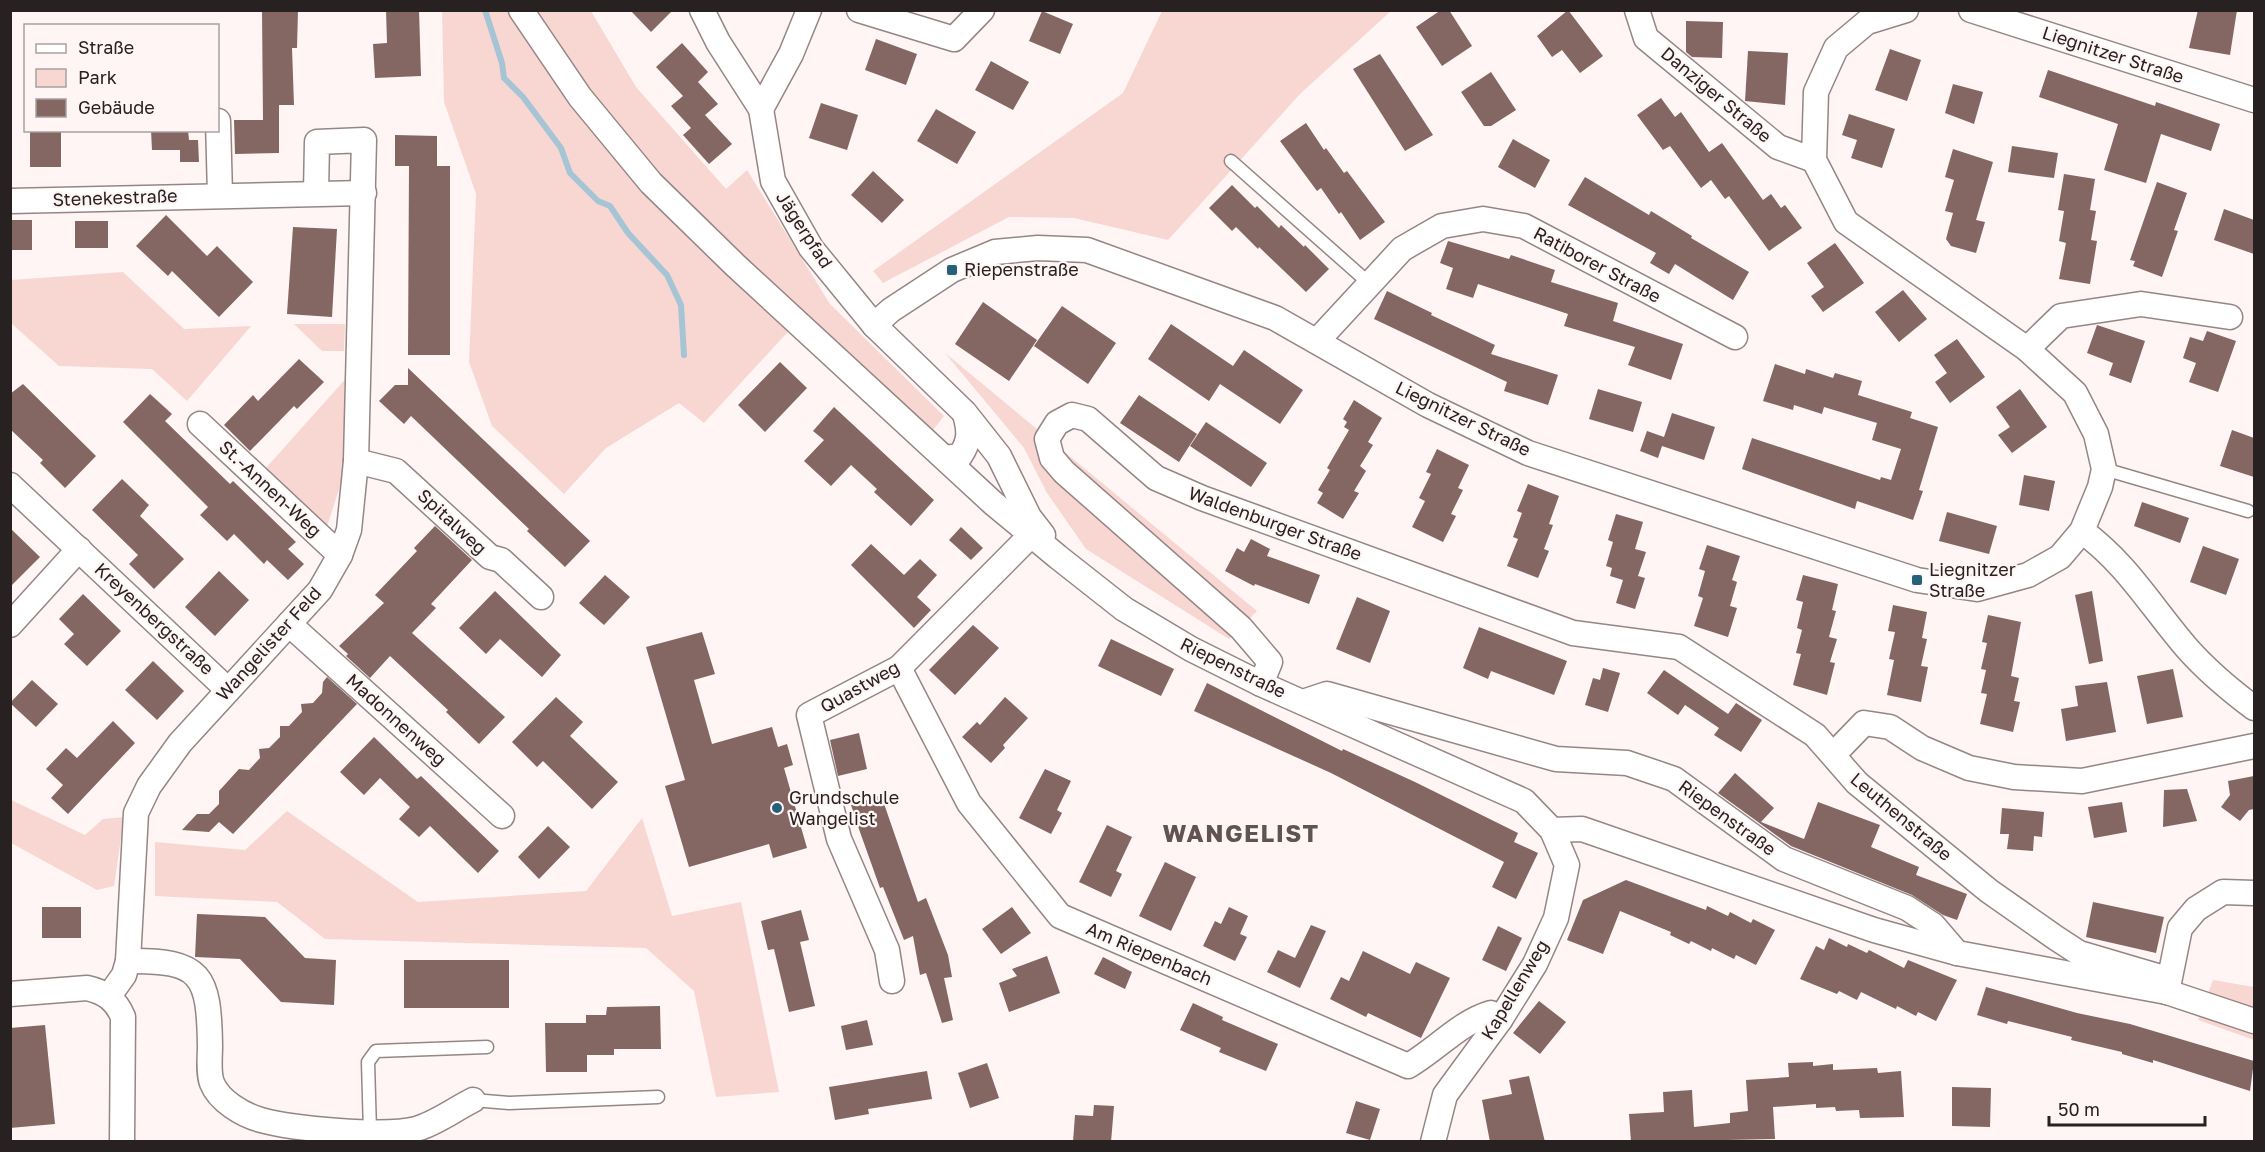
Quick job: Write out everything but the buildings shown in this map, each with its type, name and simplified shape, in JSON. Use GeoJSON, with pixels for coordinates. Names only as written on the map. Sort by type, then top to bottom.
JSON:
{"type":"FeatureCollection","features":[{"type":"Feature","properties":{"kind":"street","name":"Riepenstraße"},"geometry":{"type":"LineString","coordinates":[[521,10],[580,97],[651,183],[735,265],[945,458],[1058,557],[1124,609],[1191,649],[1261,684],[1524,801],[1552,830]]}},
{"type":"Feature","properties":{"kind":"street","name":"Jägerpfad"},"geometry":{"type":"LineString","coordinates":[[702,10],[718,42],[761,110],[773,181],[811,248],[874,325],[965,413],[999,456],[1029,517],[1058,557]]}},
{"type":"Feature","properties":{"kind":"street"},"geometry":{"type":"LineString","coordinates":[[761,110],[791,54],[809,10]]}},
{"type":"Feature","properties":{"kind":"street"},"geometry":{"type":"LineString","coordinates":[[859,10],[954,39],[982,10]]}},
{"type":"Feature","properties":{"kind":"street","name":"Danziger Straße"},"geometry":{"type":"LineString","coordinates":[[1637,10],[1646,38],[1779,147],[1814,160]]}},
{"type":"Feature","properties":{"kind":"street","name":"Liegnitzer Straße"},"geometry":{"type":"LineString","coordinates":[[874,325],[891,310],[952,270],[995,252],[1038,248],[1087,249],[1275,318],[1428,405],[1528,453],[1917,580],[1977,590],[2028,575],[2060,557],[2082,531],[2100,487],[2104,469],[2096,434],[2075,393],[2027,350],[1846,222],[1814,160],[1816,92],[1836,48],[1867,22],[1906,10]]}},
{"type":"Feature","properties":{"kind":"street","name":"Liegnitzer Straße"},"geometry":{"type":"LineString","coordinates":[[1977,11],[2254,100]]}},
{"type":"Feature","properties":{"kind":"street"},"geometry":{"type":"LineString","coordinates":[[218,132],[220,195]]}},
{"type":"Feature","properties":{"kind":"street","name":"Wangelister Feld"},"geometry":{"type":"LineString","coordinates":[[109,996],[124,975],[128,962],[136,813],[149,786],[180,743],[320,590],[340,555],[349,530],[356,461],[364,140],[317,142],[316,193]]}},
{"type":"Feature","properties":{"kind":"street","name":"Stenekestraße"},"geometry":{"type":"LineString","coordinates":[[10,201],[364,193]]}},
{"type":"Feature","properties":{"kind":"street","name":"Ratiborer Straße"},"geometry":{"type":"LineString","coordinates":[[1317,341],[1402,249],[1442,226],[1483,219],[1524,226],[1736,337]]}},
{"type":"Feature","properties":{"kind":"street"},"geometry":{"type":"LineString","coordinates":[[2027,350],[2061,316],[2141,304],[2230,317]]}},
{"type":"Feature","properties":{"kind":"street"},"geometry":{"type":"LineString","coordinates":[[945,458],[960,456],[969,443],[970,429],[965,413]]}},
{"type":"Feature","properties":{"kind":"street","name":"Waldenburger Straße"},"geometry":{"type":"LineString","coordinates":[[1261,684],[1269,662],[1241,628],[1079,487],[1053,458],[1047,439],[1057,423],[1072,415],[1089,419],[1156,478],[1202,498],[1500,607],[1573,633],[1679,646],[1815,735],[1834,754]]}},
{"type":"Feature","properties":{"kind":"street","name":"St.-Annen-Weg"},"geometry":{"type":"LineString","coordinates":[[200,424],[340,555]]}},
{"type":"Feature","properties":{"kind":"street","name":"Spitalweg"},"geometry":{"type":"LineString","coordinates":[[356,461],[396,471],[490,557],[501,560],[541,597]]}},
{"type":"Feature","properties":{"kind":"street","name":"Kreyenbergstraße"},"geometry":{"type":"LineString","coordinates":[[10,485],[228,690]]}},
{"type":"Feature","properties":{"kind":"street"},"geometry":{"type":"LineString","coordinates":[[2082,531],[2104,547],[2134,579],[2186,647],[2231,691],[2254,708]]}},
{"type":"Feature","properties":{"kind":"street","name":"Quastweg"},"geometry":{"type":"LineString","coordinates":[[892,981],[887,950],[839,838],[809,715],[900,668],[1031,535]]}},
{"type":"Feature","properties":{"kind":"street","name":"Kreyenbergstraße"},"geometry":{"type":"LineString","coordinates":[[10,625],[80,549]]}},
{"type":"Feature","properties":{"kind":"street","name":"Madonnenweg"},"geometry":{"type":"LineString","coordinates":[[290,624],[502,816]]}},
{"type":"Feature","properties":{"kind":"street","name":"Am Riepenbach"},"geometry":{"type":"LineString","coordinates":[[900,668],[969,802],[1060,916],[1407,1066],[1429,1054],[1475,1017],[1491,1012],[1500,1020]]}},
{"type":"Feature","properties":{"kind":"street","name":"Riepenstraße"},"geometry":{"type":"LineString","coordinates":[[1303,702],[1327,694],[1556,759],[1627,763],[1674,779],[1784,859],[1907,908],[1933,925],[1958,953]]}},
{"type":"Feature","properties":{"kind":"street"},"geometry":{"type":"LineString","coordinates":[[1834,754],[1864,723],[1890,727],[1922,748],[1969,768],[2014,777],[2082,781],[2254,746]]}},
{"type":"Feature","properties":{"kind":"street","name":"Leuthenstraße"},"geometry":{"type":"LineString","coordinates":[[1834,754],[1857,783],[1989,891],[2079,953],[2157,976],[2167,992]]}},
{"type":"Feature","properties":{"kind":"street"},"geometry":{"type":"LineString","coordinates":[[1552,830],[1582,829],[1874,930],[1958,953],[2167,992],[2254,1021]]}},
{"type":"Feature","properties":{"kind":"street","name":"Kapellenweg"},"geometry":{"type":"LineString","coordinates":[[1433,1142],[1445,1095],[1500,1020],[1535,964],[1556,918],[1567,866],[1552,830]]}},
{"type":"Feature","properties":{"kind":"street"},"geometry":{"type":"LineString","coordinates":[[2167,992],[2180,928],[2196,909],[2223,892],[2254,893]]}},
{"type":"Feature","properties":{"kind":"street"},"geometry":{"type":"LineString","coordinates":[[128,962],[155,961],[182,966],[199,978],[210,1002],[212,1082],[227,1104],[261,1120],[370,1132],[416,1129],[473,1100]]}},
{"type":"Feature","properties":{"kind":"street"},"geometry":{"type":"LineString","coordinates":[[10,994],[87,988],[109,996],[118,1004],[123,1017],[122,1141]]}},
{"type":"Feature","properties":{"kind":"lane"},"geometry":{"type":"LineString","coordinates":[[1231,161],[1370,284]]}},
{"type":"Feature","properties":{"kind":"lane"},"geometry":{"type":"LineString","coordinates":[[2104,469],[2248,511]]}},
{"type":"Feature","properties":{"kind":"lane"},"geometry":{"type":"LineString","coordinates":[[370,1132],[368,1062],[376,1051],[487,1047]]}},
{"type":"Feature","properties":{"kind":"lane"},"geometry":{"type":"LineString","coordinates":[[473,1100],[509,1103],[658,1097]]}},
{"type":"Feature","properties":{"kind":"green space"},"geometry":{"type":"Polygon","coordinates":[[[442,11],[511,11],[580,97],[797,322],[704,423],[679,403],[606,448],[564,494],[492,426],[469,362],[476,194],[444,102],[442,11]]]}},
{"type":"Feature","properties":{"kind":"green space"},"geometry":{"type":"Polygon","coordinates":[[[531,11],[591,11],[636,87],[726,189],[747,170],[830,304],[944,416],[933,430],[670,189],[588,94],[531,11]]]}},
{"type":"Feature","properties":{"kind":"green space"},"geometry":{"type":"Polygon","coordinates":[[[1162,11],[1391,11],[1300,94],[1168,240],[1074,218],[1009,217],[883,283],[873,271],[1123,93],[1162,11]]]}},
{"type":"Feature","properties":{"kind":"green space"},"geometry":{"type":"Polygon","coordinates":[[[123,272],[184,329],[251,326],[187,401],[152,369],[59,366],[11,323],[11,280],[123,272]]]}},
{"type":"Feature","properties":{"kind":"green space"},"geometry":{"type":"Polygon","coordinates":[[[294,324],[345,324],[344,351],[322,351],[294,324]]]}},
{"type":"Feature","properties":{"kind":"green space"},"geometry":{"type":"Polygon","coordinates":[[[945,353],[1257,611],[1229,639],[1086,549],[1047,493],[1024,448],[945,353]]]}},
{"type":"Feature","properties":{"kind":"green space"},"geometry":{"type":"Polygon","coordinates":[[[349,375],[348,461],[326,530],[265,469],[349,375]]]}},
{"type":"Feature","properties":{"kind":"green space"},"geometry":{"type":"Polygon","coordinates":[[[11,800],[85,835],[103,819],[124,817],[114,886],[97,890],[11,843],[11,800]]]}},
{"type":"Feature","properties":{"kind":"green space"},"geometry":{"type":"Polygon","coordinates":[[[287,811],[418,902],[586,891],[642,818],[672,916],[741,902],[779,1092],[716,1097],[694,991],[646,948],[325,939],[277,902],[155,896],[155,842],[245,850],[287,811]]]}},
{"type":"Feature","properties":{"kind":"green space"},"geometry":{"type":"Polygon","coordinates":[[[2213,980],[2254,987],[2254,1040],[2198,1020],[2213,980]]]}},
{"type":"Feature","properties":{"kind":"waterway"},"geometry":{"type":"LineString","coordinates":[[485,10],[502,63],[504,78],[523,97],[561,148],[570,173],[598,201],[610,206],[628,233],[667,275],[681,305],[684,355]]}},
{"type":"Feature","properties":{"kind":"place","name":"Riepenstraße"},"geometry":{"type":"Point","coordinates":[952,270]}},
{"type":"Feature","properties":{"kind":"place","name":"Liegnitzer Straße"},"geometry":{"type":"Point","coordinates":[1917,580]}},
{"type":"Feature","properties":{"kind":"place","name":"Grundschule Wangelist"},"geometry":{"type":"Point","coordinates":[777,808]}},
{"type":"Feature","properties":{"kind":"district","name":"WANGELIST"},"geometry":{"type":"Point","coordinates":[1241,834]}}]}
